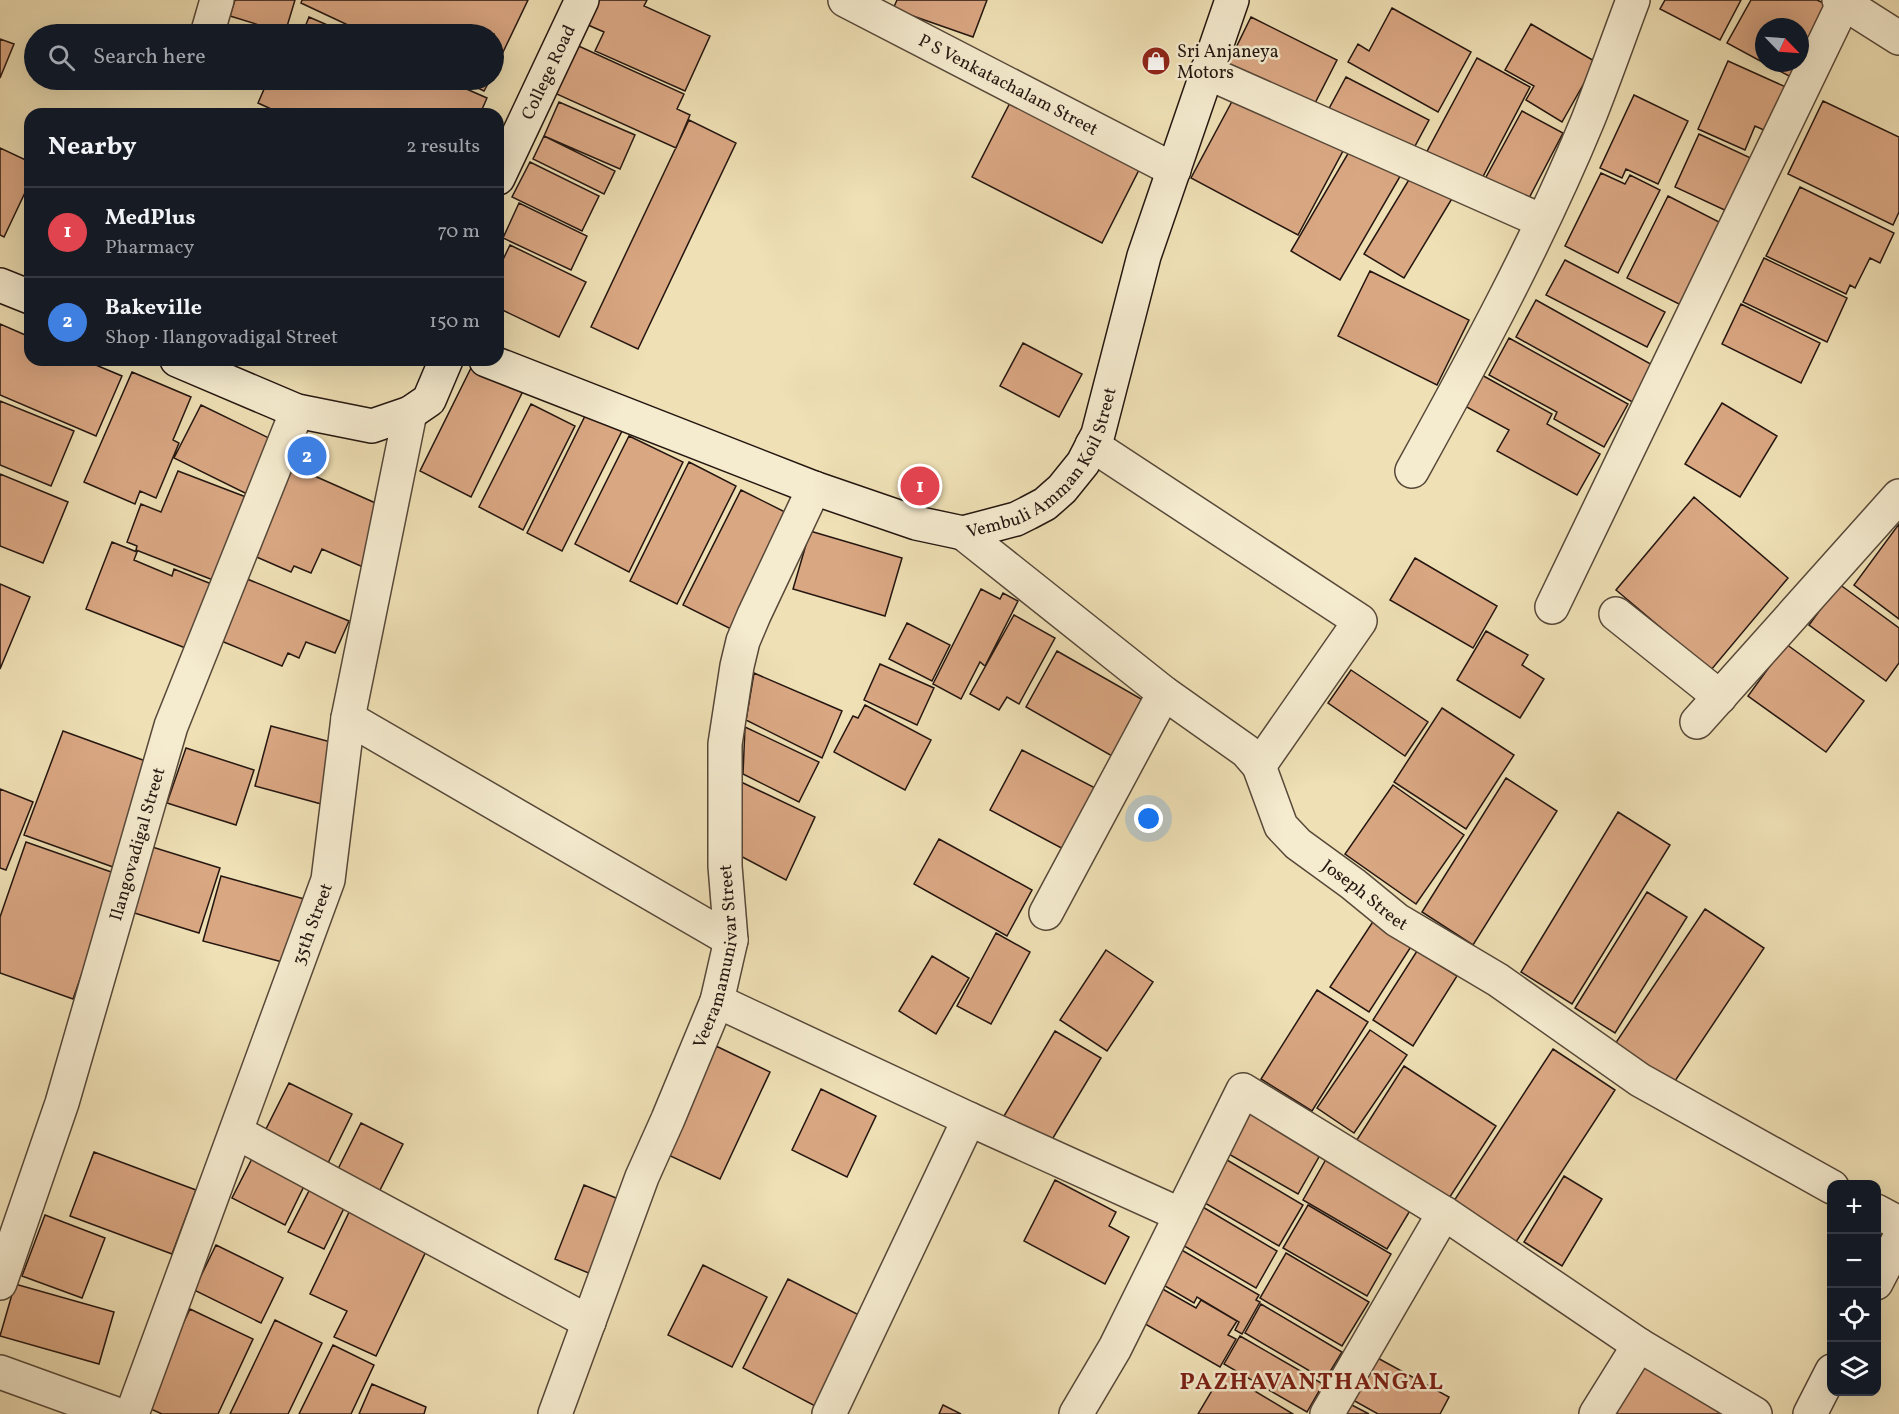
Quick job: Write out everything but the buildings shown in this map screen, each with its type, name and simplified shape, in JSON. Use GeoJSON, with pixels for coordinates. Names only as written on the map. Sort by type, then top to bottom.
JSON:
{"type":"FeatureCollection","features":[{"type":"Feature","properties":{"kind":"street"},"geometry":{"type":"LineString","coordinates":[[210,24],[217,0]]}},
{"type":"Feature","properties":{"kind":"street","name":"College Road"},"geometry":{"type":"LineString","coordinates":[[504,165],[582,0]]}},
{"type":"Feature","properties":{"kind":"street","name":"P S Venkatachalam Street"},"geometry":{"type":"LineString","coordinates":[[845,0],[1174,170]]}},
{"type":"Feature","properties":{"kind":"street","name":"Vembuli Amman Koil Street"},"geometry":{"type":"LineString","coordinates":[[501,366],[814,488],[916,523],[963,533],[1016,519],[1045,504],[1062,489],[1083,463],[1098,434],[1144,256],[1232,0]]}},
{"type":"Feature","properties":{"kind":"street"},"geometry":{"type":"LineString","coordinates":[[1412,471],[1464,377],[1542,221],[1587,120],[1633,0]]}},
{"type":"Feature","properties":{"kind":"street"},"geometry":{"type":"LineString","coordinates":[[1552,607],[1842,1],[1899,38]]}},
{"type":"Feature","properties":{"kind":"street"},"geometry":{"type":"LineString","coordinates":[[1206,72],[1542,221]]}},
{"type":"Feature","properties":{"kind":"street"},"geometry":{"type":"LineString","coordinates":[[0,285],[24,295]]}},
{"type":"Feature","properties":{"kind":"street"},"geometry":{"type":"LineString","coordinates":[[191,366],[297,411],[372,426],[410,413],[429,400],[443,366]]}},
{"type":"Feature","properties":{"kind":"street","name":"Ilangovadigal Street"},"geometry":{"type":"LineString","coordinates":[[0,1283],[62,1103],[171,726],[297,411]]}},
{"type":"Feature","properties":{"kind":"street","name":"35th Street"},"geometry":{"type":"LineString","coordinates":[[132,1414],[328,880],[348,718],[410,413]]}},
{"type":"Feature","properties":{"kind":"street"},"geometry":{"type":"LineString","coordinates":[[1092,445],[1360,621],[1259,766]]}},
{"type":"Feature","properties":{"kind":"street","name":"Veeramamunivar Street"},"geometry":{"type":"LineString","coordinates":[[555,1414],[642,1177],[669,1119],[717,1001],[731,940],[725,866],[725,744],[737,666],[743,641],[754,615],[814,488]]}},
{"type":"Feature","properties":{"kind":"street"},"geometry":{"type":"LineString","coordinates":[[1697,722],[1899,496]]}},
{"type":"Feature","properties":{"kind":"street","name":"Joseph Street"},"geometry":{"type":"LineString","coordinates":[[963,533],[1164,693],[1246,751],[1259,766],[1281,826],[1298,844],[1397,920],[1498,980],[1640,1080],[1827,1184]]}},
{"type":"Feature","properties":{"kind":"street"},"geometry":{"type":"LineString","coordinates":[[1616,614],[1720,697]]}},
{"type":"Feature","properties":{"kind":"street"},"geometry":{"type":"LineString","coordinates":[[1046,913],[1164,693]]}},
{"type":"Feature","properties":{"kind":"street"},"geometry":{"type":"LineString","coordinates":[[348,718],[731,940]]}},
{"type":"Feature","properties":{"kind":"street"},"geometry":{"type":"LineString","coordinates":[[717,1001],[969,1119],[1182,1215]]}},
{"type":"Feature","properties":{"kind":"street"},"geometry":{"type":"LineString","coordinates":[[1076,1414],[1115,1348],[1243,1090],[1444,1213],[1639,1345],[1755,1414]]}},
{"type":"Feature","properties":{"kind":"street"},"geometry":{"type":"LineString","coordinates":[[829,1414],[969,1119]]}},
{"type":"Feature","properties":{"kind":"street"},"geometry":{"type":"LineString","coordinates":[[236,1132],[589,1322]]}},
{"type":"Feature","properties":{"kind":"street"},"geometry":{"type":"LineString","coordinates":[[1327,1414],[1444,1213]]}},
{"type":"Feature","properties":{"kind":"street"},"geometry":{"type":"LineString","coordinates":[[1881,1214],[1899,1223]]}},
{"type":"Feature","properties":{"kind":"street"},"geometry":{"type":"LineString","coordinates":[[1881,1273],[1899,1239]]}},
{"type":"Feature","properties":{"kind":"street"},"geometry":{"type":"LineString","coordinates":[[1596,1414],[1639,1345]]}},
{"type":"Feature","properties":{"kind":"street"},"geometry":{"type":"LineString","coordinates":[[0,1372],[116,1414]]}},
{"type":"Feature","properties":{"kind":"street"},"geometry":{"type":"LineString","coordinates":[[1810,1414],[1827,1381]]}},
{"type":"Feature","properties":{"kind":"place","name":"Sri Anjaneya Motors"},"geometry":{"type":"Point","coordinates":[1156,61]}},
{"type":"Feature","properties":{"kind":"place","name":"Bakeville"},"geometry":{"type":"Point","coordinates":[307,456]}},
{"type":"Feature","properties":{"kind":"place","name":"MedPlus"},"geometry":{"type":"Point","coordinates":[920,486]}},
{"type":"Feature","properties":{"kind":"district","name":"PAZHAVANTHANGAL"},"geometry":{"type":"Point","coordinates":[1312,1381]}}]}
